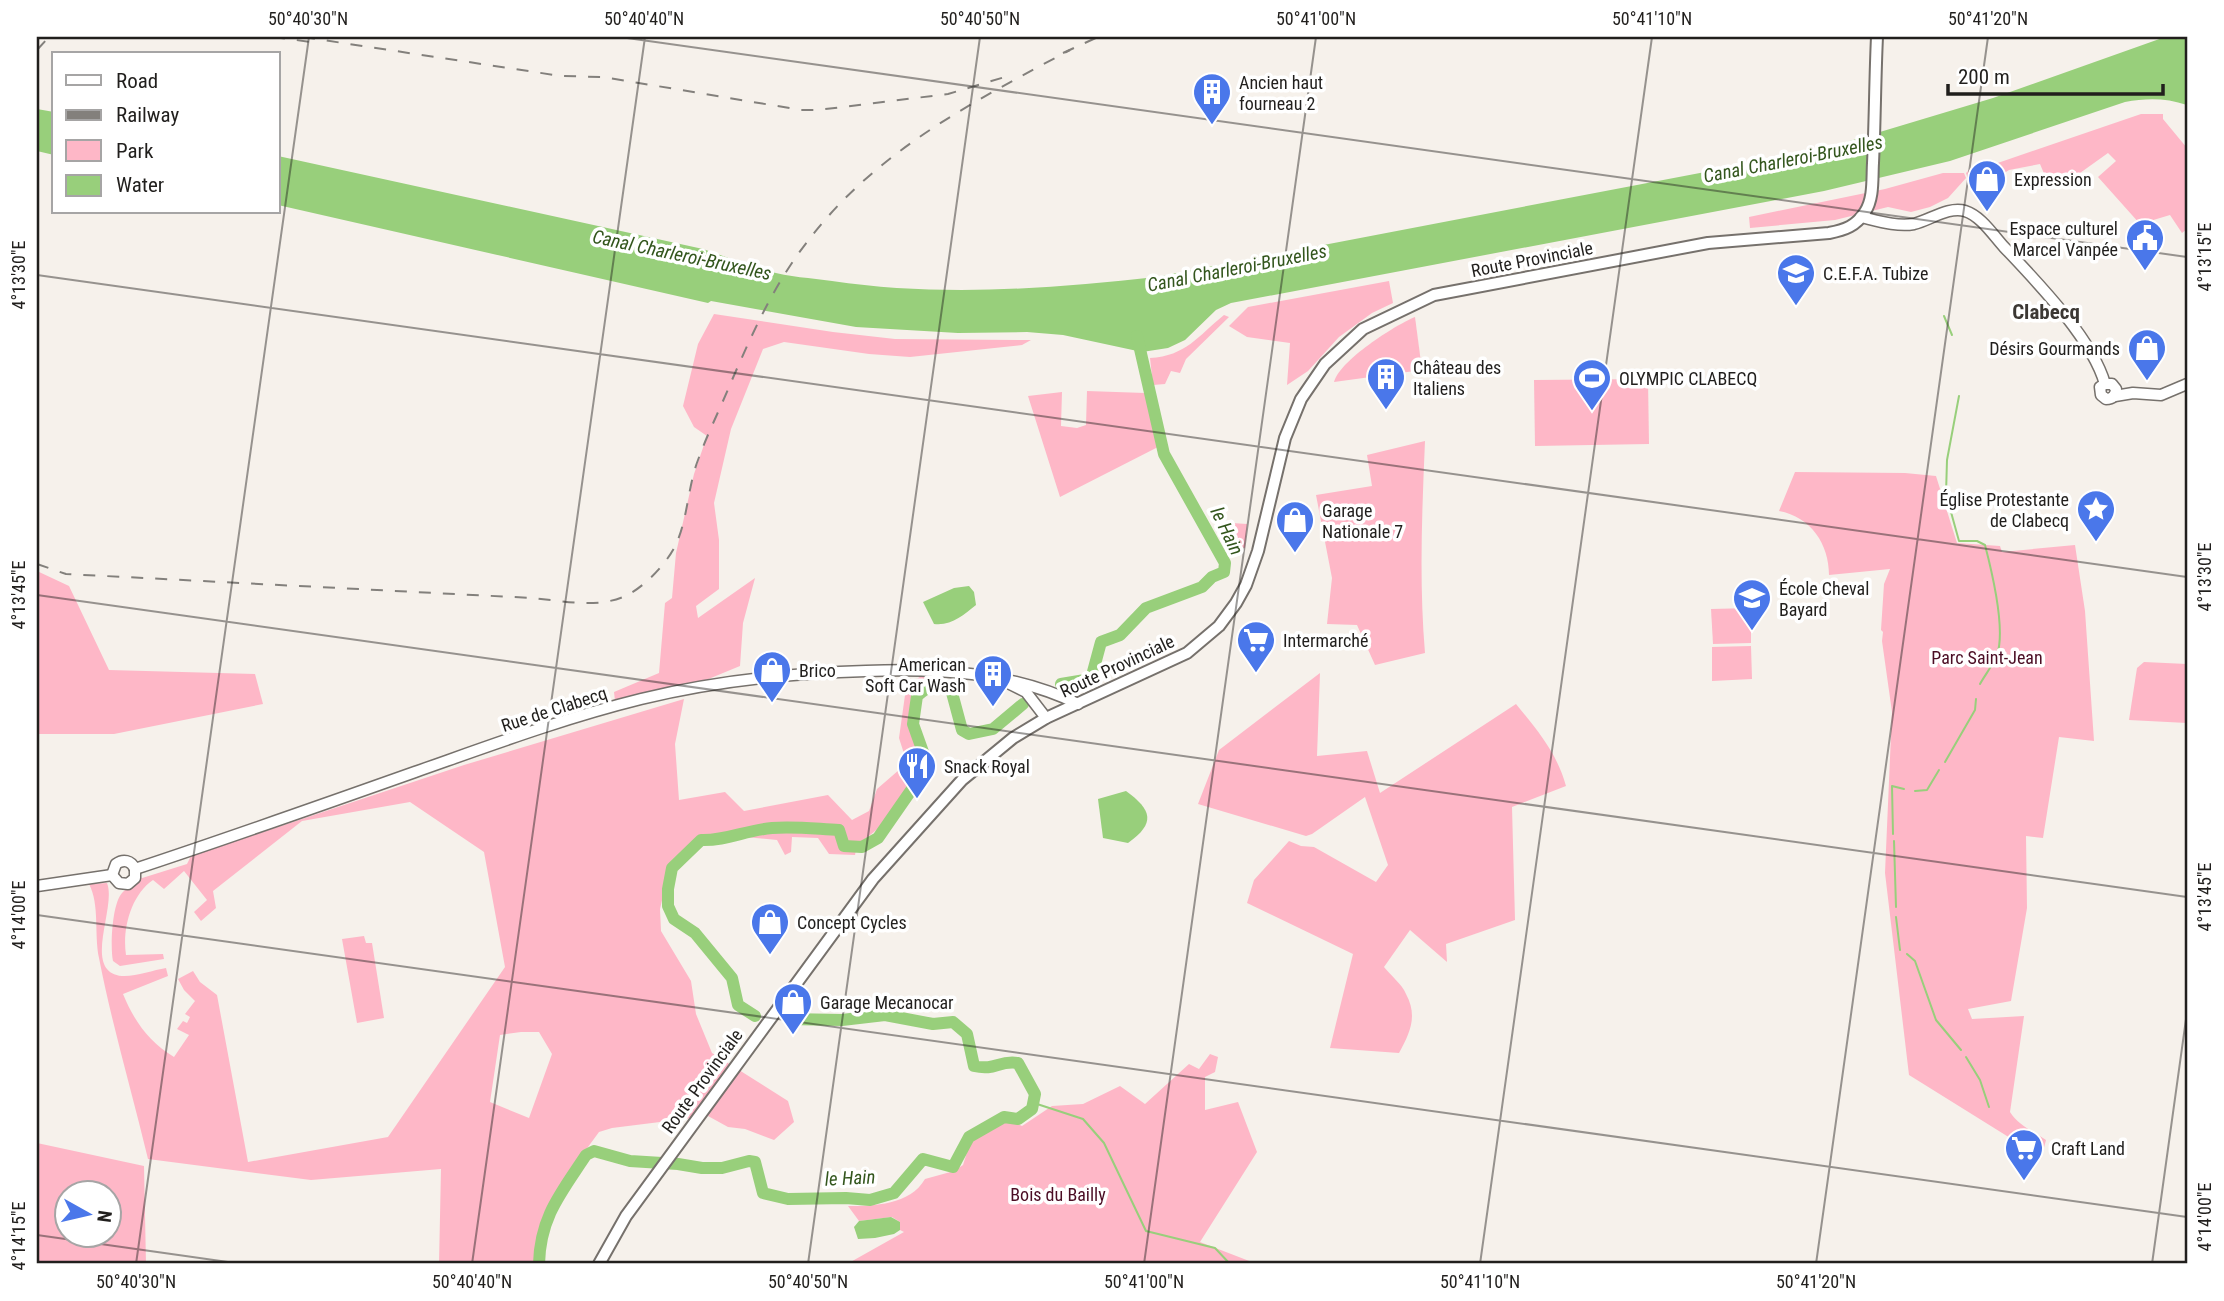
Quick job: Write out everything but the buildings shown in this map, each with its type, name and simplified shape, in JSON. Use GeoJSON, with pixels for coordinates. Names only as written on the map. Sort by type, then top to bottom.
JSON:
{"type":"FeatureCollection","features":[{"type":"Feature","properties":{"kind":"main road"},"geometry":{"type":"LineString","coordinates":[[1861,216],[1871,196],[1877,37]]}},
{"type":"Feature","properties":{"kind":"main road","name":"Route Provinciale"},"geometry":{"type":"LineString","coordinates":[[599,1264],[613,1237],[669,1156],[873,879],[962,780],[1013,738],[1046,718],[1187,653],[1219,626],[1246,585],[1258,551],[1285,438],[1301,399],[1325,364],[1363,329],[1434,295],[1708,243],[1838,231],[1855,224],[1861,216]]}},
{"type":"Feature","properties":{"kind":"street"},"geometry":{"type":"LineString","coordinates":[[1861,216],[1899,225],[1958,210],[1976,217],[2047,292],[2083,342],[2111,388],[2161,395],[2187,384]]}},
{"type":"Feature","properties":{"kind":"street","name":"Rue de Clabecq"},"geometry":{"type":"LineString","coordinates":[[135,869],[590,712],[664,694],[750,678],[812,672],[901,669],[947,672],[1031,685],[1077,704]]}},
{"type":"Feature","properties":{"kind":"street","name":"Rue de Clabecq"},"geometry":{"type":"LineString","coordinates":[[1001,679],[1026,692],[1046,718]]}},
{"type":"Feature","properties":{"kind":"street","name":"Rue de Clabecq"},"geometry":{"type":"LineString","coordinates":[[123,860],[131,863],[135,869],[135,878],[128,884],[118,883],[112,875],[113,867],[123,860]]}},
{"type":"Feature","properties":{"kind":"street","name":"Rue de Clabecq"},"geometry":{"type":"LineString","coordinates":[[37,886],[112,875]]}},
{"type":"Feature","properties":{"kind":"green space"},"geometry":{"type":"Polygon","coordinates":[[[2141,114],[2163,114],[2163,119],[2187,148],[2187,229],[2182,233],[2170,215],[2140,224],[2098,177],[2116,161],[2108,153],[2066,183],[2062,179],[2048,183],[2040,164],[2009,170],[1992,181],[1996,172],[1983,173],[1968,179],[1966,173],[1971,168],[1989,166],[2141,114]]]}},
{"type":"Feature","properties":{"kind":"green space"},"geometry":{"type":"Polygon","coordinates":[[[1943,173],[1964,173],[1966,178],[1948,198],[1930,207],[1911,212],[1888,207],[1835,220],[1750,228],[1749,217],[1885,189],[1943,173]]]}},
{"type":"Feature","properties":{"kind":"green space"},"geometry":{"type":"Polygon","coordinates":[[[1389,281],[1393,303],[1372,313],[1339,337],[1308,371],[1287,385],[1290,343],[1247,337],[1229,326],[1248,307],[1389,281]]]}},
{"type":"Feature","properties":{"kind":"green space"},"geometry":{"type":"Polygon","coordinates":[[[714,314],[895,339],[1031,340],[1022,345],[910,357],[784,342],[763,349],[731,429],[714,503],[719,540],[719,589],[696,606],[698,618],[755,578],[743,623],[740,666],[706,680],[615,701],[614,692],[659,673],[665,603],[672,598],[676,553],[694,474],[707,436],[694,427],[683,406],[698,344],[714,314]]]}},
{"type":"Feature","properties":{"kind":"green space"},"geometry":{"type":"Polygon","coordinates":[[[1224,315],[1229,317],[1186,359],[1180,373],[1171,371],[1165,384],[1153,385],[1150,358],[1182,349],[1224,315]]]}},
{"type":"Feature","properties":{"kind":"green space"},"geometry":{"type":"Polygon","coordinates":[[[1415,317],[1422,370],[1334,382],[1346,364],[1357,354],[1415,317]]]}},
{"type":"Feature","properties":{"kind":"green space","name":"OLYMPIC CLABECQ"},"geometry":{"type":"Polygon","coordinates":[[[1648,379],[1649,444],[1535,446],[1534,380],[1648,379]]]}},
{"type":"Feature","properties":{"kind":"green space"},"geometry":{"type":"Polygon","coordinates":[[[1087,391],[1145,393],[1158,447],[1060,497],[1028,396],[1062,392],[1061,426],[1077,428],[1086,425],[1087,391]]]}},
{"type":"Feature","properties":{"kind":"green space"},"geometry":{"type":"Polygon","coordinates":[[[1425,441],[1422,573],[1425,653],[1375,665],[1357,625],[1327,624],[1332,578],[1316,495],[1372,486],[1367,455],[1425,441]]]}},
{"type":"Feature","properties":{"kind":"green space","name":"Parc Saint-Jean"},"geometry":{"type":"Polygon","coordinates":[[[1795,472],[1905,473],[1936,476],[1957,543],[2000,546],[2002,552],[2075,545],[2085,611],[2094,741],[2059,737],[2043,838],[2026,836],[2027,908],[2011,1001],[1968,1009],[1972,1019],[2024,1016],[2010,1112],[2021,1124],[2046,1140],[2041,1159],[2032,1162],[2031,1166],[2023,1146],[1909,1075],[1885,873],[1892,712],[1881,630],[1884,584],[1890,569],[1829,575],[1826,553],[1816,534],[1800,519],[1779,511],[1795,472]]]}},
{"type":"Feature","properties":{"kind":"green space"},"geometry":{"type":"Polygon","coordinates":[[[1232,523],[1247,524],[1245,548],[1231,547],[1232,523]]]}},
{"type":"Feature","properties":{"kind":"green space"},"geometry":{"type":"Polygon","coordinates":[[[37,571],[69,586],[109,670],[255,674],[263,704],[114,734],[37,734],[37,571]]]}},
{"type":"Feature","properties":{"kind":"green space"},"geometry":{"type":"Polygon","coordinates":[[[1751,608],[1751,643],[1713,644],[1711,609],[1751,608]]]}},
{"type":"Feature","properties":{"kind":"green space"},"geometry":{"type":"Polygon","coordinates":[[[1751,646],[1752,679],[1712,681],[1712,647],[1751,646]]]}},
{"type":"Feature","properties":{"kind":"green space"},"geometry":{"type":"Polygon","coordinates":[[[2144,662],[2187,664],[2187,723],[2129,720],[2137,668],[2144,662]]]}},
{"type":"Feature","properties":{"kind":"green space"},"geometry":{"type":"Polygon","coordinates":[[[1320,673],[1317,756],[1367,751],[1380,793],[1516,704],[1552,752],[1566,786],[1512,807],[1515,920],[1446,944],[1447,962],[1410,930],[1384,967],[1404,990],[1412,1010],[1409,1031],[1399,1053],[1330,1048],[1353,954],[1247,903],[1254,880],[1289,841],[1314,847],[1376,882],[1388,865],[1365,797],[1306,836],[1198,804],[1219,750],[1320,673]]]}},
{"type":"Feature","properties":{"kind":"green space"},"geometry":{"type":"Polygon","coordinates":[[[922,675],[927,679],[914,700],[912,718],[927,760],[898,807],[879,828],[857,844],[855,855],[829,854],[818,838],[792,837],[791,852],[785,855],[777,840],[745,837],[733,830],[726,836],[705,836],[691,843],[671,861],[660,909],[661,931],[691,981],[696,1014],[712,1053],[788,1101],[794,1122],[774,1140],[745,1129],[728,1127],[708,1116],[599,1132],[558,1188],[535,1264],[439,1264],[441,1169],[311,1180],[148,1159],[104,983],[98,949],[96,910],[89,884],[107,883],[109,894],[102,951],[104,963],[110,972],[127,976],[166,968],[168,976],[123,994],[137,1022],[157,1045],[174,1057],[189,1035],[177,1029],[183,1021],[187,1023],[190,1017],[185,1014],[195,1001],[178,979],[193,971],[200,982],[217,995],[248,1162],[388,1137],[505,967],[484,852],[410,802],[302,821],[213,891],[216,908],[201,921],[194,912],[207,900],[184,871],[164,889],[153,880],[145,886],[130,913],[125,934],[126,955],[163,954],[164,959],[120,966],[113,961],[112,936],[116,906],[122,893],[139,879],[187,864],[191,856],[464,765],[684,699],[675,744],[679,800],[725,792],[744,811],[828,795],[852,820],[869,811],[877,789],[907,763],[899,738],[906,688],[922,675]],[[539,1032],[500,1035],[490,1102],[529,1118],[552,1054],[539,1032]]]}},
{"type":"Feature","properties":{"kind":"green space"},"geometry":{"type":"Polygon","coordinates":[[[364,936],[366,943],[372,943],[384,1018],[357,1023],[342,939],[364,936]]]}},
{"type":"Feature","properties":{"kind":"green space","name":"Bois du Bailly"},"geometry":{"type":"Polygon","coordinates":[[[1210,1054],[1218,1057],[1215,1072],[1205,1077],[1205,1110],[1238,1102],[1257,1152],[1200,1242],[1257,1264],[847,1264],[904,1232],[900,1230],[900,1222],[892,1217],[859,1221],[848,1206],[880,1204],[901,1199],[918,1188],[925,1179],[954,1171],[963,1165],[975,1137],[1004,1122],[1014,1122],[1022,1126],[1052,1106],[1083,1104],[1120,1086],[1145,1104],[1189,1064],[1199,1069],[1210,1054]]]}},
{"type":"Feature","properties":{"kind":"green space"},"geometry":{"type":"Polygon","coordinates":[[[37,1143],[144,1166],[146,1264],[37,1264],[37,1143]]]}},
{"type":"Feature","properties":{"kind":"water","name":"Canal Charleroi-Bruxelles"},"geometry":{"type":"Polygon","coordinates":[[[2165,37],[2187,37],[2187,105],[2156,99],[2125,102],[1950,161],[1824,191],[1231,303],[1216,310],[1185,340],[1168,348],[1142,352],[1063,335],[856,327],[711,301],[708,303],[280,205],[280,156],[703,249],[792,276],[913,289],[1034,288],[1156,277],[1820,150],[1993,98],[2165,37]]]}},
{"type":"Feature","properties":{"kind":"water"},"geometry":{"type":"Polygon","coordinates":[[[37,109],[52,112],[52,155],[37,151],[37,109]]]}},
{"type":"Feature","properties":{"kind":"water"},"geometry":{"type":"Polygon","coordinates":[[[969,586],[974,592],[976,605],[952,622],[934,624],[923,602],[954,588],[969,586]]]}},
{"type":"Feature","properties":{"kind":"water"},"geometry":{"type":"Polygon","coordinates":[[[1126,791],[1141,804],[1147,823],[1128,843],[1103,838],[1098,799],[1126,791]]]}},
{"type":"Feature","properties":{"kind":"water"},"geometry":{"type":"Polygon","coordinates":[[[891,1217],[900,1222],[900,1230],[894,1234],[858,1239],[854,1227],[859,1221],[891,1217]]]}},
{"type":"Feature","properties":{"kind":"waterway"},"geometry":{"type":"LineString","coordinates":[[1944,316],[1952,335]]}},
{"type":"Feature","properties":{"kind":"waterway","name":"le Hain"},"geometry":{"type":"LineString","coordinates":[[1061,684],[1091,679],[1101,642],[1120,635],[1146,608],[1202,587],[1212,577],[1224,572],[1225,563],[1164,454],[1137,336]]}},
{"type":"Feature","properties":{"kind":"waterway"},"geometry":{"type":"LineString","coordinates":[[1959,396],[1947,460],[1946,494],[1959,541],[1977,541],[1985,545],[1999,616],[1997,655],[1980,684]]}},
{"type":"Feature","properties":{"kind":"waterway","name":"le Hain"},"geometry":{"type":"LineString","coordinates":[[755,1016],[738,1005],[732,978],[695,933],[674,919],[668,906],[672,868],[701,840],[772,828],[839,830],[844,846],[862,847],[878,838],[928,766],[913,724],[917,696],[933,686],[951,689],[962,730],[969,734],[993,729],[1023,704]]}},
{"type":"Feature","properties":{"kind":"waterway"},"geometry":{"type":"LineString","coordinates":[[1945,762],[1975,710],[1976,699]]}},
{"type":"Feature","properties":{"kind":"waterway"},"geometry":{"type":"LineString","coordinates":[[1915,791],[1927,790],[1939,770]]}},
{"type":"Feature","properties":{"kind":"waterway"},"geometry":{"type":"LineString","coordinates":[[1893,834],[1892,786],[1904,789]]}},
{"type":"Feature","properties":{"kind":"waterway"},"geometry":{"type":"LineString","coordinates":[[1894,841],[1896,907]]}},
{"type":"Feature","properties":{"kind":"waterway"},"geometry":{"type":"LineString","coordinates":[[1896,917],[1900,950]]}},
{"type":"Feature","properties":{"kind":"waterway"},"geometry":{"type":"LineString","coordinates":[[1907,954],[1915,961],[1936,1020],[1961,1050]]}},
{"type":"Feature","properties":{"kind":"waterway","name":"le Hain"},"geometry":{"type":"LineString","coordinates":[[539,1264],[543,1232],[554,1206],[586,1155],[594,1151],[630,1161],[702,1168],[722,1168],[755,1162],[763,1193],[788,1199],[870,1200],[894,1193],[923,1159],[953,1167],[969,1137],[1004,1117],[1018,1119],[1032,1109],[1035,1094],[1018,1063],[974,1066],[967,1034],[953,1022],[933,1024],[885,1015],[842,1020],[788,1019]]}},
{"type":"Feature","properties":{"kind":"waterway"},"geometry":{"type":"LineString","coordinates":[[1966,1057],[1980,1080],[1989,1107]]}},
{"type":"Feature","properties":{"kind":"waterway"},"geometry":{"type":"LineString","coordinates":[[1034,1103],[1083,1119],[1104,1143],[1146,1231],[1215,1248],[1230,1264]]}},
{"type":"Feature","properties":{"kind":"railway"},"geometry":{"type":"LineString","coordinates":[[37,50],[49,37]]}},
{"type":"Feature","properties":{"kind":"railway"},"geometry":{"type":"LineString","coordinates":[[273,37],[311,42]]}},
{"type":"Feature","properties":{"kind":"railway"},"geometry":{"type":"LineString","coordinates":[[303,37],[561,76],[603,77],[801,110],[948,94],[1005,77]]}},
{"type":"Feature","properties":{"kind":"railway"},"geometry":{"type":"LineString","coordinates":[[1063,53],[1098,37]]}},
{"type":"Feature","properties":{"kind":"railway"},"geometry":{"type":"LineString","coordinates":[[37,564],[66,574],[532,598],[583,603],[608,601],[631,593],[657,571],[677,542],[695,470],[709,432],[764,312],[807,242],[834,210],[894,155],[961,110],[1070,50]]}},
{"type":"Feature","properties":{"kind":"place","name":"Ancien haut fourneau 2"},"geometry":{"type":"Point","coordinates":[1212,126]}},
{"type":"Feature","properties":{"kind":"place","name":"Expression"},"geometry":{"type":"Point","coordinates":[1987,213]}},
{"type":"Feature","properties":{"kind":"place","name":"Espace culturel Marcel Vanpée"},"geometry":{"type":"Point","coordinates":[2145,272]}},
{"type":"Feature","properties":{"kind":"place","name":"C.E.F.A. Tubize"},"geometry":{"type":"Point","coordinates":[1796,307]}},
{"type":"Feature","properties":{"kind":"place","name":"Désirs Gourmands"},"geometry":{"type":"Point","coordinates":[2147,382]}},
{"type":"Feature","properties":{"kind":"place","name":"Château des Italiens"},"geometry":{"type":"Point","coordinates":[1386,411]}},
{"type":"Feature","properties":{"kind":"place","name":"OLYMPIC CLABECQ"},"geometry":{"type":"Point","coordinates":[1592,412]}},
{"type":"Feature","properties":{"kind":"place","name":"Église Protestante de Clabecq"},"geometry":{"type":"Point","coordinates":[2096,543]}},
{"type":"Feature","properties":{"kind":"place","name":"Garage Nationale 7"},"geometry":{"type":"Point","coordinates":[1295,554]}},
{"type":"Feature","properties":{"kind":"place","name":"École Cheval Bayard"},"geometry":{"type":"Point","coordinates":[1752,632]}},
{"type":"Feature","properties":{"kind":"place","name":"Intermarché"},"geometry":{"type":"Point","coordinates":[1256,674]}},
{"type":"Feature","properties":{"kind":"place","name":"Brico"},"geometry":{"type":"Point","coordinates":[772,704]}},
{"type":"Feature","properties":{"kind":"place","name":"American Soft Car Wash"},"geometry":{"type":"Point","coordinates":[993,708]}},
{"type":"Feature","properties":{"kind":"place","name":"Snack Royal"},"geometry":{"type":"Point","coordinates":[917,800]}},
{"type":"Feature","properties":{"kind":"place","name":"Concept Cycles"},"geometry":{"type":"Point","coordinates":[770,956]}},
{"type":"Feature","properties":{"kind":"place","name":"Garage Mecanocar"},"geometry":{"type":"Point","coordinates":[793,1036]}},
{"type":"Feature","properties":{"kind":"place","name":"Craft Land"},"geometry":{"type":"Point","coordinates":[2024,1182]}},
{"type":"Feature","properties":{"kind":"district","name":"Clabecq"},"geometry":{"type":"Point","coordinates":[2046,312]}}]}
